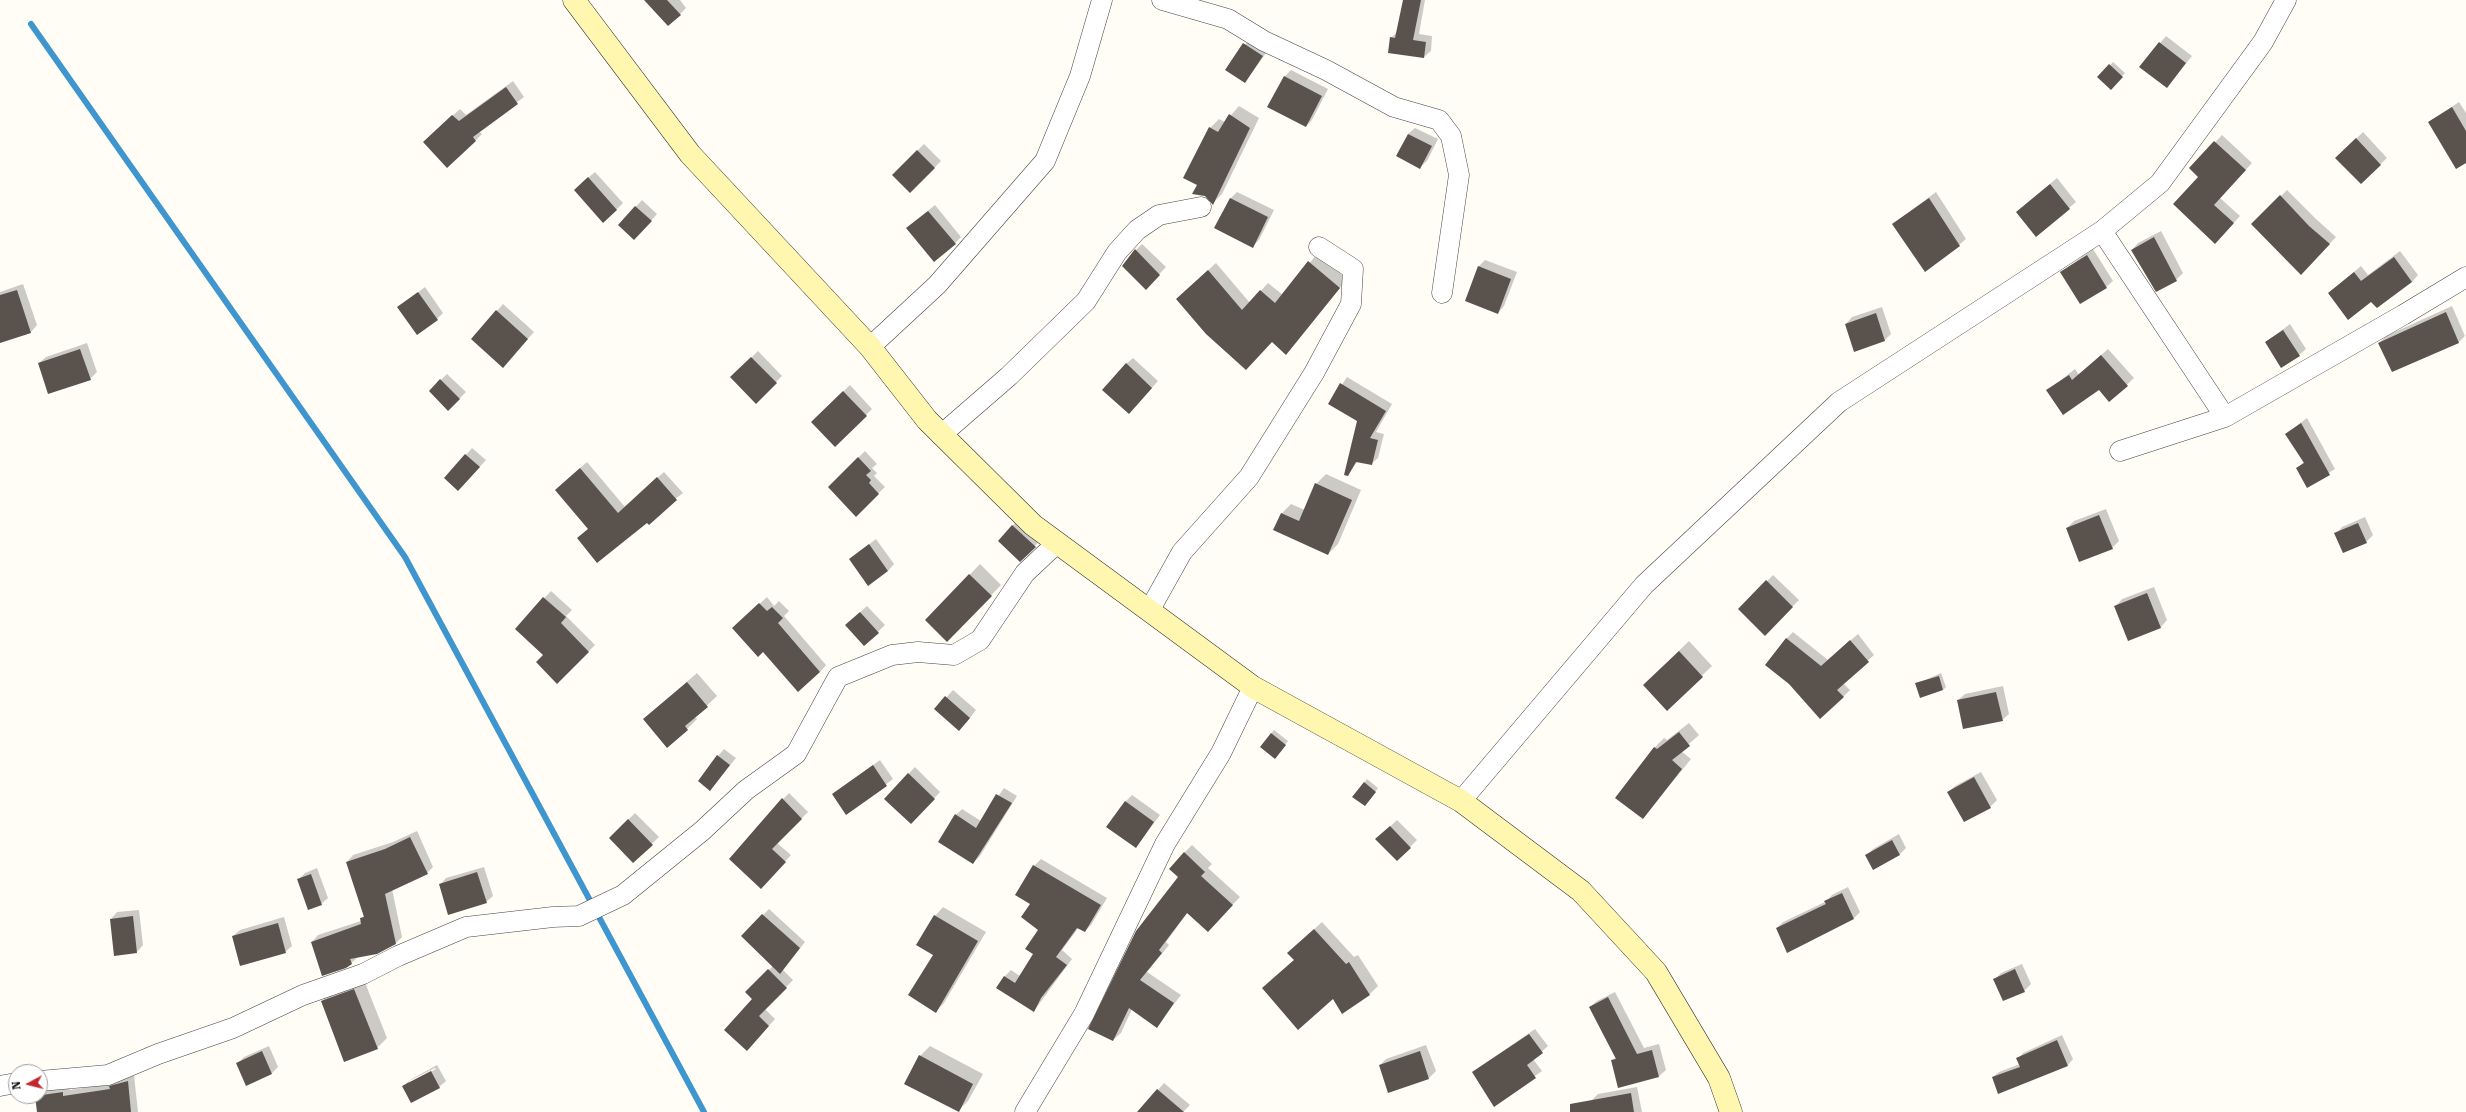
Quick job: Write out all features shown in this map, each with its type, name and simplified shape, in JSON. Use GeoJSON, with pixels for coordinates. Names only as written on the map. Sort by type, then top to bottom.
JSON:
{"type":"FeatureCollection","features":[{"type":"Feature","properties":{"kind":"street"},"geometry":{"type":"LineString","coordinates":[[870,347],[936,285],[1045,161],[1080,76],[1102,0]]}},
{"type":"Feature","properties":{"kind":"street"},"geometry":{"type":"LineString","coordinates":[[1162,0],[1228,19],[1264,40],[1326,70],[1394,107],[1438,120],[1451,136],[1459,175],[1442,293]]}},
{"type":"Feature","properties":{"kind":"street"},"geometry":{"type":"LineString","coordinates":[[1461,801],[1644,585],[1839,402],[2102,231],[2160,183],[2264,42],[2286,0]]}},
{"type":"Feature","properties":{"kind":"street"},"geometry":{"type":"LineString","coordinates":[[578,2],[690,154],[870,347],[941,435],[1032,525],[1253,687],[1461,801],[1581,891],[1656,972],[1719,1078],[1731,1112]]}},
{"type":"Feature","properties":{"kind":"street"},"geometry":{"type":"LineString","coordinates":[[941,435],[1009,376],[1086,302],[1118,252],[1137,230],[1159,215],[1201,207]]}},
{"type":"Feature","properties":{"kind":"street"},"geometry":{"type":"LineString","coordinates":[[2102,231],[2225,417]]}},
{"type":"Feature","properties":{"kind":"street"},"geometry":{"type":"LineString","coordinates":[[1149,611],[1182,552],[1249,477],[1314,373],[1351,304],[1353,269],[1319,247]]}},
{"type":"Feature","properties":{"kind":"street"},"geometry":{"type":"LineString","coordinates":[[2120,451],[2225,417],[2403,315],[2466,277]]}},
{"type":"Feature","properties":{"kind":"street"},"geometry":{"type":"LineString","coordinates":[[48,1080],[108,1075],[158,1054],[233,1028],[303,995],[363,974],[398,956],[466,927],[553,917],[579,916],[624,895],[702,831],[746,790],[796,754],[838,677],[892,655],[918,652],[954,655],[980,640],[1025,573],[1057,543]]}},
{"type":"Feature","properties":{"kind":"street"},"geometry":{"type":"LineString","coordinates":[[1025,1112],[1084,1014],[1164,844],[1221,753],[1253,687]]}},
{"type":"Feature","properties":{"kind":"building"},"geometry":{"type":"Polygon","coordinates":[[[644,0],[667,0],[681,15],[668,26],[644,0]]]}},
{"type":"Feature","properties":{"kind":"building"},"geometry":{"type":"Polygon","coordinates":[[[1403,0],[1421,0],[1413,40],[1426,42],[1424,58],[1388,53],[1390,37],[1395,38],[1403,0]]]}},
{"type":"Feature","properties":{"kind":"building"},"geometry":{"type":"Polygon","coordinates":[[[2159,42],[2186,63],[2167,88],[2139,67],[2159,42]]]}},
{"type":"Feature","properties":{"kind":"building"},"geometry":{"type":"Polygon","coordinates":[[[1243,43],[1263,56],[1245,83],[1225,70],[1243,43]]]}},
{"type":"Feature","properties":{"kind":"building"},"geometry":{"type":"Polygon","coordinates":[[[2109,64],[2123,77],[2111,90],[2097,77],[2109,64]]]}},
{"type":"Feature","properties":{"kind":"building"},"geometry":{"type":"Polygon","coordinates":[[[1284,76],[1322,96],[1306,127],[1267,107],[1284,76]]]}},
{"type":"Feature","properties":{"kind":"building"},"geometry":{"type":"Polygon","coordinates":[[[506,87],[518,104],[473,137],[476,141],[447,168],[423,142],[452,115],[459,121],[506,87]]]}},
{"type":"Feature","properties":{"kind":"building"},"geometry":{"type":"Polygon","coordinates":[[[2452,107],[2466,131],[2466,163],[2456,169],[2428,122],[2452,107]]]}},
{"type":"Feature","properties":{"kind":"building"},"geometry":{"type":"Polygon","coordinates":[[[1229,114],[1250,128],[1213,205],[1205,196],[1192,194],[1197,185],[1183,178],[1209,127],[1218,132],[1229,114]]]}},
{"type":"Feature","properties":{"kind":"building"},"geometry":{"type":"Polygon","coordinates":[[[1408,134],[1432,146],[1420,169],[1396,156],[1408,134]]]}},
{"type":"Feature","properties":{"kind":"building"},"geometry":{"type":"Polygon","coordinates":[[[2356,138],[2381,165],[2361,184],[2335,158],[2356,138]]]}},
{"type":"Feature","properties":{"kind":"building"},"geometry":{"type":"Polygon","coordinates":[[[2214,141],[2246,170],[2214,205],[2234,223],[2215,244],[2173,204],[2198,177],[2189,168],[2214,141]]]}},
{"type":"Feature","properties":{"kind":"building"},"geometry":{"type":"Polygon","coordinates":[[[917,150],[935,168],[910,193],[892,175],[917,150]]]}},
{"type":"Feature","properties":{"kind":"building"},"geometry":{"type":"Polygon","coordinates":[[[588,177],[617,210],[603,223],[574,190],[588,177]]]}},
{"type":"Feature","properties":{"kind":"building"},"geometry":{"type":"Polygon","coordinates":[[[2050,184],[2070,209],[2036,237],[2016,212],[2050,184]]]}},
{"type":"Feature","properties":{"kind":"building"},"geometry":{"type":"Polygon","coordinates":[[[2280,195],[2309,226],[2330,244],[2301,275],[2251,224],[2280,195]]]}},
{"type":"Feature","properties":{"kind":"building"},"geometry":{"type":"Polygon","coordinates":[[[1230,198],[1268,217],[1253,248],[1214,228],[1230,198]]]}},
{"type":"Feature","properties":{"kind":"building"},"geometry":{"type":"Polygon","coordinates":[[[1929,198],[1960,246],[1925,272],[1892,224],[1929,198]]]}},
{"type":"Feature","properties":{"kind":"building"},"geometry":{"type":"Polygon","coordinates":[[[635,206],[652,221],[634,240],[618,225],[635,206]]]}},
{"type":"Feature","properties":{"kind":"building"},"geometry":{"type":"Polygon","coordinates":[[[928,211],[956,244],[934,262],[906,228],[928,211]]]}},
{"type":"Feature","properties":{"kind":"building"},"geometry":{"type":"Polygon","coordinates":[[[2154,237],[2177,281],[2156,292],[2131,250],[2154,237]]]}},
{"type":"Feature","properties":{"kind":"building"},"geometry":{"type":"Polygon","coordinates":[[[1135,249],[1160,275],[1146,290],[1122,266],[1135,249]]]}},
{"type":"Feature","properties":{"kind":"building"},"geometry":{"type":"Polygon","coordinates":[[[2087,255],[2107,288],[2080,304],[2060,272],[2087,255]]]}},
{"type":"Feature","properties":{"kind":"building"},"geometry":{"type":"Polygon","coordinates":[[[2394,257],[2412,282],[2377,308],[2371,302],[2348,320],[2328,293],[2354,272],[2361,281],[2394,257]]]}},
{"type":"Feature","properties":{"kind":"building"},"geometry":{"type":"Polygon","coordinates":[[[1308,261],[1340,288],[1286,355],[1272,342],[1246,370],[1206,334],[1176,299],[1208,270],[1242,310],[1260,290],[1275,303],[1308,261]]]}},
{"type":"Feature","properties":{"kind":"building"},"geometry":{"type":"Polygon","coordinates":[[[1478,266],[1511,279],[1498,314],[1465,301],[1478,266]]]}},
{"type":"Feature","properties":{"kind":"building"},"geometry":{"type":"Polygon","coordinates":[[[17,290],[31,333],[0,343],[0,295],[17,290]]]}},
{"type":"Feature","properties":{"kind":"building"},"geometry":{"type":"Polygon","coordinates":[[[418,292],[438,320],[417,335],[397,307],[418,292]]]}},
{"type":"Feature","properties":{"kind":"building"},"geometry":{"type":"Polygon","coordinates":[[[496,310],[528,339],[503,368],[471,339],[496,310]]]}},
{"type":"Feature","properties":{"kind":"building"},"geometry":{"type":"Polygon","coordinates":[[[2446,312],[2459,343],[2392,372],[2378,343],[2446,312]]]}},
{"type":"Feature","properties":{"kind":"building"},"geometry":{"type":"Polygon","coordinates":[[[1876,313],[1885,341],[1854,352],[1845,324],[1876,313]]]}},
{"type":"Feature","properties":{"kind":"building"},"geometry":{"type":"Polygon","coordinates":[[[2283,330],[2300,356],[2281,368],[2265,342],[2283,330]]]}},
{"type":"Feature","properties":{"kind":"building"},"geometry":{"type":"Polygon","coordinates":[[[80,349],[91,380],[48,394],[38,363],[80,349]]]}},
{"type":"Feature","properties":{"kind":"building"},"geometry":{"type":"Polygon","coordinates":[[[2101,355],[2128,386],[2109,402],[2099,390],[2063,415],[2046,390],[2069,375],[2072,380],[2101,355]]]}},
{"type":"Feature","properties":{"kind":"building"},"geometry":{"type":"Polygon","coordinates":[[[751,357],[777,383],[756,404],[730,377],[751,357]]]}},
{"type":"Feature","properties":{"kind":"building"},"geometry":{"type":"Polygon","coordinates":[[[1126,363],[1152,388],[1129,414],[1102,390],[1126,363]]]}},
{"type":"Feature","properties":{"kind":"building"},"geometry":{"type":"Polygon","coordinates":[[[440,379],[460,399],[448,411],[429,391],[440,379]]]}},
{"type":"Feature","properties":{"kind":"building"},"geometry":{"type":"Polygon","coordinates":[[[1340,383],[1386,411],[1370,438],[1378,440],[1372,465],[1356,462],[1348,476],[1344,475],[1357,421],[1328,404],[1340,383]]]}},
{"type":"Feature","properties":{"kind":"building"},"geometry":{"type":"Polygon","coordinates":[[[843,391],[867,416],[835,447],[811,422],[843,391]]]}},
{"type":"Feature","properties":{"kind":"building"},"geometry":{"type":"Polygon","coordinates":[[[2301,423],[2330,475],[2307,488],[2296,468],[2304,463],[2285,434],[2301,423]]]}},
{"type":"Feature","properties":{"kind":"building"},"geometry":{"type":"Polygon","coordinates":[[[465,454],[480,467],[458,491],[444,478],[465,454]]]}},
{"type":"Feature","properties":{"kind":"building"},"geometry":{"type":"Polygon","coordinates":[[[858,457],[871,471],[866,475],[871,480],[869,483],[879,494],[856,517],[828,487],[858,457]]]}},
{"type":"Feature","properties":{"kind":"building"},"geometry":{"type":"Polygon","coordinates":[[[580,468],[618,513],[657,477],[677,500],[649,525],[647,523],[597,563],[577,538],[588,529],[555,490],[580,468]]]}},
{"type":"Feature","properties":{"kind":"building"},"geometry":{"type":"Polygon","coordinates":[[[1315,483],[1352,500],[1328,555],[1273,530],[1281,513],[1299,521],[1315,483]]]}},
{"type":"Feature","properties":{"kind":"building"},"geometry":{"type":"Polygon","coordinates":[[[2099,515],[2113,549],[2079,562],[2066,528],[2099,515]]]}},
{"type":"Feature","properties":{"kind":"building"},"geometry":{"type":"Polygon","coordinates":[[[2358,523],[2367,543],[2343,553],[2334,533],[2358,523]]]}},
{"type":"Feature","properties":{"kind":"building"},"geometry":{"type":"Polygon","coordinates":[[[1012,525],[1036,547],[1020,562],[998,541],[1012,525]]]}},
{"type":"Feature","properties":{"kind":"building"},"geometry":{"type":"Polygon","coordinates":[[[869,544],[888,571],[868,586],[849,559],[869,544]]]}},
{"type":"Feature","properties":{"kind":"building"},"geometry":{"type":"Polygon","coordinates":[[[969,574],[992,596],[947,642],[925,620],[969,574]]]}},
{"type":"Feature","properties":{"kind":"building"},"geometry":{"type":"Polygon","coordinates":[[[1766,580],[1793,607],[1765,636],[1738,609],[1766,580]]]}},
{"type":"Feature","properties":{"kind":"building"},"geometry":{"type":"Polygon","coordinates":[[[2147,593],[2161,628],[2128,641],[2114,606],[2147,593]]]}},
{"type":"Feature","properties":{"kind":"building"},"geometry":{"type":"Polygon","coordinates":[[[543,597],[566,617],[561,623],[589,652],[557,684],[536,662],[543,655],[515,629],[543,597]]]}},
{"type":"Feature","properties":{"kind":"building"},"geometry":{"type":"Polygon","coordinates":[[[759,603],[767,611],[772,607],[783,618],[778,623],[820,672],[798,692],[763,652],[758,657],[732,628],[759,603]]]}},
{"type":"Feature","properties":{"kind":"building"},"geometry":{"type":"Polygon","coordinates":[[[860,612],[879,633],[864,646],[845,625],[860,612]]]}},
{"type":"Feature","properties":{"kind":"building"},"geometry":{"type":"Polygon","coordinates":[[[1786,638],[1821,666],[1850,640],[1869,662],[1837,690],[1844,697],[1820,719],[1789,684],[1765,665],[1786,638]]]}},
{"type":"Feature","properties":{"kind":"building"},"geometry":{"type":"Polygon","coordinates":[[[1679,651],[1703,677],[1667,711],[1643,685],[1679,651]]]}},
{"type":"Feature","properties":{"kind":"building"},"geometry":{"type":"Polygon","coordinates":[[[1939,676],[1943,690],[1920,698],[1915,683],[1939,676]]]}},
{"type":"Feature","properties":{"kind":"building"},"geometry":{"type":"Polygon","coordinates":[[[687,682],[708,707],[685,726],[688,730],[667,748],[643,719],[687,682]]]}},
{"type":"Feature","properties":{"kind":"building"},"geometry":{"type":"Polygon","coordinates":[[[1996,692],[2003,721],[1963,729],[1957,700],[1996,692]]]}},
{"type":"Feature","properties":{"kind":"building"},"geometry":{"type":"Polygon","coordinates":[[[945,696],[970,718],[959,731],[934,709],[945,696]]]}},
{"type":"Feature","properties":{"kind":"building"},"geometry":{"type":"Polygon","coordinates":[[[1679,732],[1690,746],[1672,760],[1682,769],[1643,819],[1615,798],[1654,747],[1657,749],[1679,732]]]}},
{"type":"Feature","properties":{"kind":"building"},"geometry":{"type":"Polygon","coordinates":[[[1271,733],[1286,745],[1275,759],[1260,747],[1271,733]]]}},
{"type":"Feature","properties":{"kind":"building"},"geometry":{"type":"Polygon","coordinates":[[[717,755],[730,765],[710,791],[698,781],[717,755]]]}},
{"type":"Feature","properties":{"kind":"building"},"geometry":{"type":"Polygon","coordinates":[[[873,765],[887,786],[846,815],[832,794],[873,765]]]}},
{"type":"Feature","properties":{"kind":"building"},"geometry":{"type":"Polygon","coordinates":[[[908,773],[935,799],[911,824],[884,799],[908,773]]]}},
{"type":"Feature","properties":{"kind":"building"},"geometry":{"type":"Polygon","coordinates":[[[1974,777],[1991,808],[1964,822],[1947,792],[1974,777]]]}},
{"type":"Feature","properties":{"kind":"building"},"geometry":{"type":"Polygon","coordinates":[[[1364,782],[1376,792],[1365,806],[1352,797],[1364,782]]]}},
{"type":"Feature","properties":{"kind":"building"},"geometry":{"type":"Polygon","coordinates":[[[996,794],[1012,803],[973,864],[938,842],[955,814],[976,828],[996,794]]]}},
{"type":"Feature","properties":{"kind":"building"},"geometry":{"type":"Polygon","coordinates":[[[782,798],[802,819],[772,849],[786,862],[761,889],[729,859],[782,798]]]}},
{"type":"Feature","properties":{"kind":"building"},"geometry":{"type":"Polygon","coordinates":[[[1125,801],[1154,822],[1136,848],[1106,827],[1125,801]]]}},
{"type":"Feature","properties":{"kind":"building"},"geometry":{"type":"Polygon","coordinates":[[[628,819],[653,845],[633,863],[609,838],[628,819]]]}},
{"type":"Feature","properties":{"kind":"building"},"geometry":{"type":"Polygon","coordinates":[[[1390,826],[1411,848],[1397,861],[1375,839],[1390,826]]]}},
{"type":"Feature","properties":{"kind":"building"},"geometry":{"type":"Polygon","coordinates":[[[410,837],[428,874],[385,894],[396,944],[377,954],[350,959],[352,964],[346,968],[322,976],[311,942],[361,924],[360,918],[364,917],[346,862],[385,849],[410,837]]]}},
{"type":"Feature","properties":{"kind":"building"},"geometry":{"type":"Polygon","coordinates":[[[1892,840],[1900,855],[1873,870],[1865,855],[1892,840]]]}},
{"type":"Feature","properties":{"kind":"building"},"geometry":{"type":"Polygon","coordinates":[[[1184,852],[1205,872],[1201,876],[1233,905],[1208,932],[1187,913],[1159,950],[1162,953],[1140,980],[1174,1003],[1157,1028],[1129,1008],[1113,1041],[1088,1029],[1136,931],[1178,877],[1169,869],[1184,852]]]}},
{"type":"Feature","properties":{"kind":"building"},"geometry":{"type":"Polygon","coordinates":[[[1033,865],[1101,905],[1085,932],[1077,928],[1056,957],[1067,965],[1041,998],[1034,1012],[996,988],[1004,976],[1015,983],[1033,954],[1025,949],[1038,930],[1021,917],[1030,904],[1015,895],[1033,865]]]}},
{"type":"Feature","properties":{"kind":"building"},"geometry":{"type":"Polygon","coordinates":[[[477,872],[487,903],[448,915],[439,884],[477,872]]]}},
{"type":"Feature","properties":{"kind":"building"},"geometry":{"type":"Polygon","coordinates":[[[311,874],[322,905],[308,910],[297,879],[311,874]]]}},
{"type":"Feature","properties":{"kind":"building"},"geometry":{"type":"Polygon","coordinates":[[[1842,893],[1854,919],[1787,953],[1776,928],[1826,904],[1824,901],[1842,893]]]}},
{"type":"Feature","properties":{"kind":"building"},"geometry":{"type":"Polygon","coordinates":[[[762,914],[800,948],[780,974],[741,936],[762,914]]]}},
{"type":"Feature","properties":{"kind":"building"},"geometry":{"type":"Polygon","coordinates":[[[934,915],[978,941],[936,1013],[908,995],[933,955],[916,945],[934,915]]]}},
{"type":"Feature","properties":{"kind":"building"},"geometry":{"type":"Polygon","coordinates":[[[133,916],[137,953],[114,956],[110,919],[133,916]]]}},
{"type":"Feature","properties":{"kind":"building"},"geometry":{"type":"Polygon","coordinates":[[[278,923],[286,953],[240,966],[232,936],[278,923]]]}},
{"type":"Feature","properties":{"kind":"building"},"geometry":{"type":"Polygon","coordinates":[[[1314,929],[1346,964],[1349,962],[1370,995],[1342,1014],[1333,999],[1298,1030],[1262,988],[1294,960],[1287,953],[1314,929]]]}},
{"type":"Feature","properties":{"kind":"building"},"geometry":{"type":"Polygon","coordinates":[[[768,969],[787,988],[759,1016],[769,1026],[747,1051],[724,1030],[752,999],[745,992],[768,969]]]}},
{"type":"Feature","properties":{"kind":"building"},"geometry":{"type":"Polygon","coordinates":[[[2015,969],[2025,992],[2003,1001],[1993,979],[2015,969]]]}},
{"type":"Feature","properties":{"kind":"building"},"geometry":{"type":"Polygon","coordinates":[[[354,989],[378,1049],[344,1062],[321,1001],[354,989]]]}},
{"type":"Feature","properties":{"kind":"building"},"geometry":{"type":"Polygon","coordinates":[[[1608,997],[1637,1054],[1652,1050],[1659,1077],[1618,1088],[1611,1060],[1616,1059],[1589,1007],[1608,997]]]}},
{"type":"Feature","properties":{"kind":"building"},"geometry":{"type":"Polygon","coordinates":[[[1529,1034],[1543,1053],[1527,1065],[1536,1078],[1494,1107],[1472,1072],[1529,1034]]]}},
{"type":"Feature","properties":{"kind":"building"},"geometry":{"type":"Polygon","coordinates":[[[2057,1040],[2068,1066],[1998,1094],[1992,1077],[2020,1067],[2016,1058],[2057,1040]]]}},
{"type":"Feature","properties":{"kind":"building"},"geometry":{"type":"Polygon","coordinates":[[[262,1051],[272,1074],[246,1086],[236,1063],[262,1051]]]}},
{"type":"Feature","properties":{"kind":"building"},"geometry":{"type":"Polygon","coordinates":[[[1420,1051],[1429,1079],[1388,1093],[1379,1065],[1420,1051]]]}},
{"type":"Feature","properties":{"kind":"building"},"geometry":{"type":"Polygon","coordinates":[[[919,1055],[973,1084],[959,1112],[904,1084],[919,1055]]]}},
{"type":"Feature","properties":{"kind":"building"},"geometry":{"type":"Polygon","coordinates":[[[431,1071],[440,1088],[411,1103],[402,1086],[431,1071]]]}},
{"type":"Feature","properties":{"kind":"building"},"geometry":{"type":"Polygon","coordinates":[[[128,1081],[131,1112],[37,1112],[36,1104],[48,1104],[48,1094],[63,1092],[63,1096],[110,1089],[109,1086],[128,1081]]]}},
{"type":"Feature","properties":{"kind":"building"},"geometry":{"type":"Polygon","coordinates":[[[1157,1089],[1184,1112],[1137,1112],[1157,1089]]]}},
{"type":"Feature","properties":{"kind":"building"},"geometry":{"type":"Polygon","coordinates":[[[1631,1093],[1634,1112],[1570,1112],[1570,1104],[1631,1093]]]}},
{"type":"Feature","properties":{"kind":"waterway"},"geometry":{"type":"LineString","coordinates":[[31,24],[405,557],[704,1112]]}}]}
